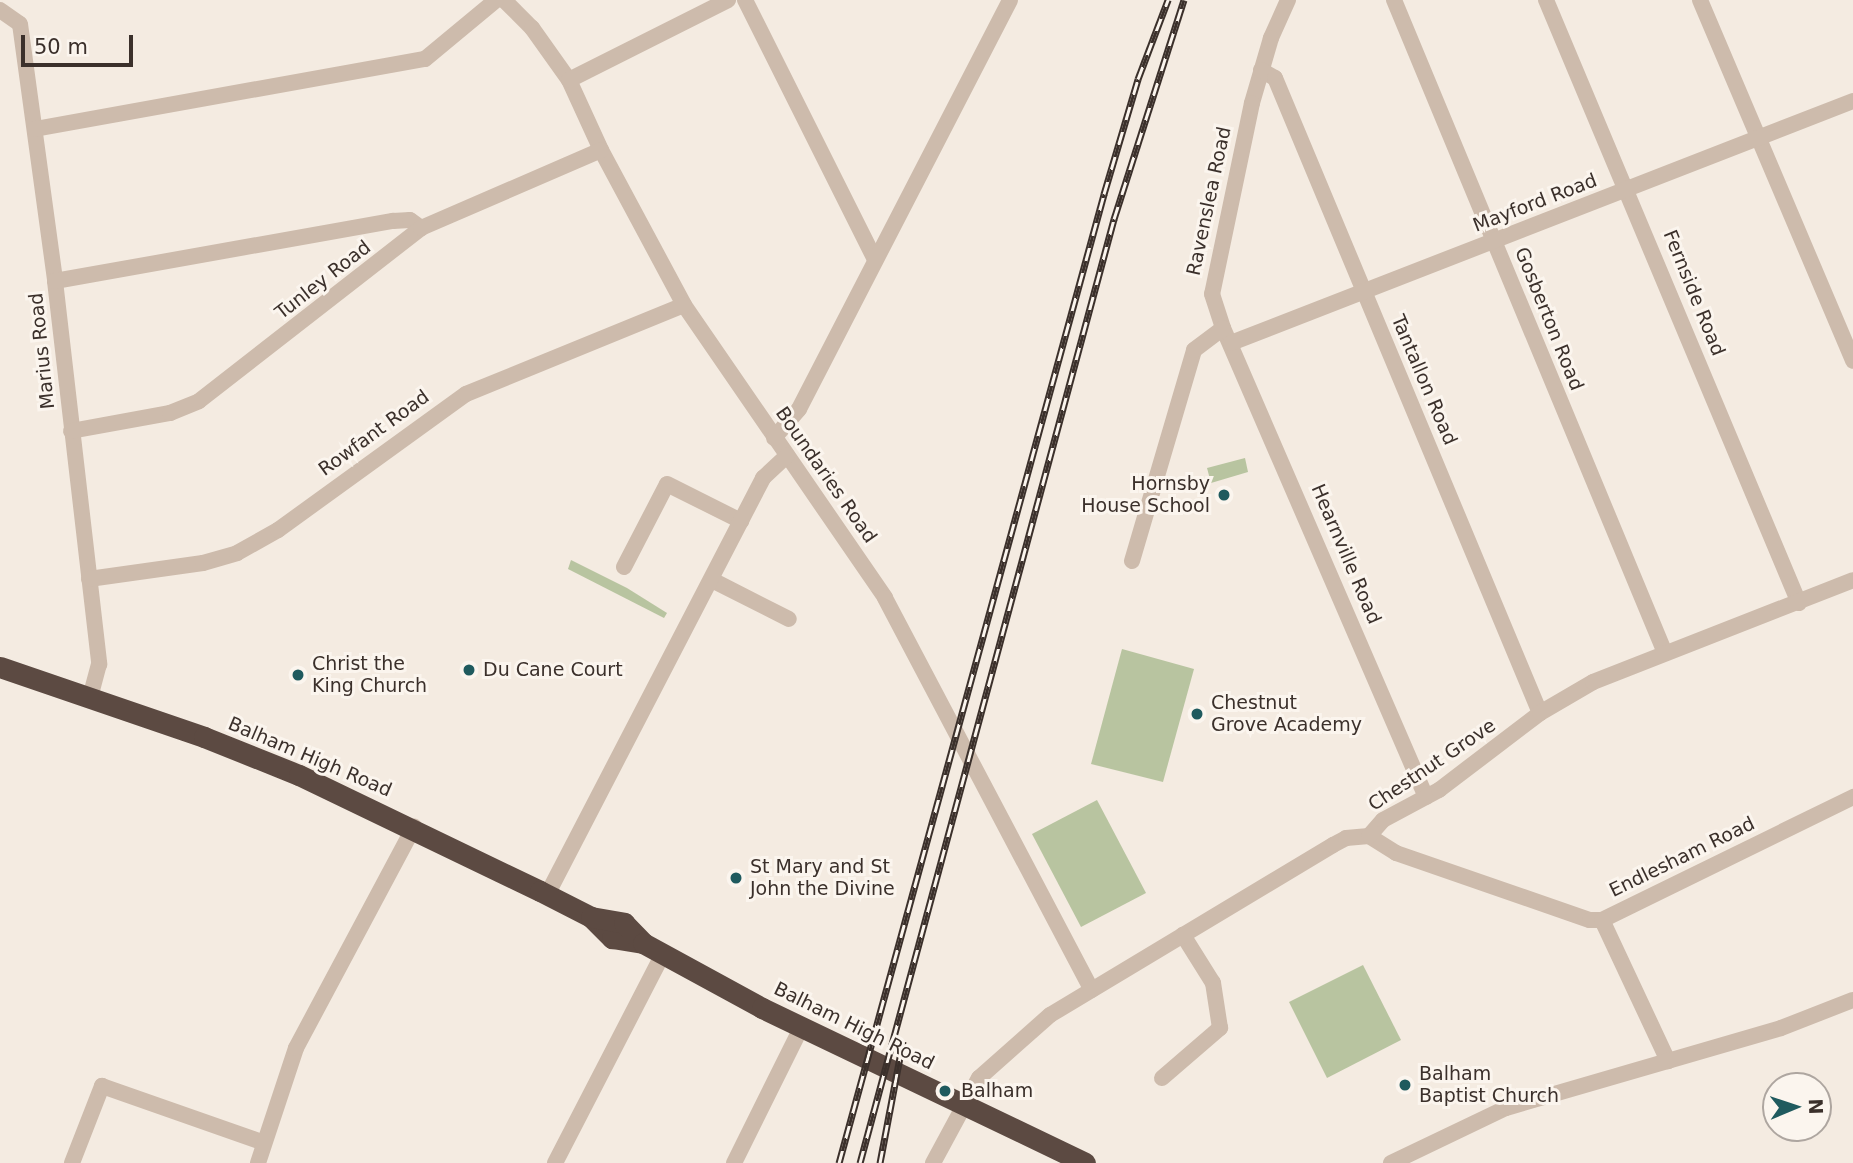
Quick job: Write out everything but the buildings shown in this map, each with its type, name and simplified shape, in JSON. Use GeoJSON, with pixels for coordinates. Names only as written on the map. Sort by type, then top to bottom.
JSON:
{"type":"FeatureCollection","features":[{"type":"Feature","properties":{"kind":"highway","name":"Balham High Road"},"geometry":{"type":"LineString","coordinates":[[0,667],[276,765],[414,827],[591,917],[624,923],[643,943],[802,1028],[1086,1163]]}},
{"type":"Feature","properties":{"kind":"street"},"geometry":{"type":"LineString","coordinates":[[35,129],[425,59],[496,0]]}},
{"type":"Feature","properties":{"kind":"street","name":"Boundaries Road"},"geometry":{"type":"LineString","coordinates":[[504,0],[533,28],[569,79],[601,150],[684,305],[885,598],[1092,990]]}},
{"type":"Feature","properties":{"kind":"street"},"geometry":{"type":"LineString","coordinates":[[569,79],[728,0]]}},
{"type":"Feature","properties":{"kind":"street"},"geometry":{"type":"LineString","coordinates":[[745,0],[875,260]]}},
{"type":"Feature","properties":{"kind":"street"},"geometry":{"type":"LineString","coordinates":[[774,438],[799,409],[1010,0]]}},
{"type":"Feature","properties":{"kind":"street","name":"Ravenslea Road"},"geometry":{"type":"LineString","coordinates":[[1227,336],[1212,281],[1261,70],[1288,0]]}},
{"type":"Feature","properties":{"kind":"street","name":"Gosberton Road"},"geometry":{"type":"LineString","coordinates":[[1394,0],[1665,653]]}},
{"type":"Feature","properties":{"kind":"street","name":"Fernside Road"},"geometry":{"type":"LineString","coordinates":[[1546,0],[1629,190],[1799,603]]}},
{"type":"Feature","properties":{"kind":"street"},"geometry":{"type":"LineString","coordinates":[[1700,0],[1853,361]]}},
{"type":"Feature","properties":{"kind":"street","name":"Marius Road"},"geometry":{"type":"LineString","coordinates":[[0,10],[20,24],[55,281],[99,664],[90,698]]}},
{"type":"Feature","properties":{"kind":"street","name":"Tantallon Road"},"geometry":{"type":"LineString","coordinates":[[1261,70],[1275,78],[1540,713]]}},
{"type":"Feature","properties":{"kind":"street","name":"Mayford Road"},"geometry":{"type":"LineString","coordinates":[[1227,336],[1365,290],[1853,101]]}},
{"type":"Feature","properties":{"kind":"street","name":"Tunley Road"},"geometry":{"type":"LineString","coordinates":[[71,431],[170,413],[199,401],[421,228],[601,150]]}},
{"type":"Feature","properties":{"kind":"street"},"geometry":{"type":"LineString","coordinates":[[55,281],[393,221],[410,220],[421,228]]}},
{"type":"Feature","properties":{"kind":"street","name":"Rowfant Road"},"geometry":{"type":"LineString","coordinates":[[89,579],[237,553],[278,530],[466,394],[684,305]]}},
{"type":"Feature","properties":{"kind":"street"},"geometry":{"type":"LineString","coordinates":[[1132,561],[1194,350],[1227,336]]}},
{"type":"Feature","properties":{"kind":"street","name":"Hearnville Road"},"geometry":{"type":"LineString","coordinates":[[1227,336],[1426,797]]}},
{"type":"Feature","properties":{"kind":"street"},"geometry":{"type":"LineString","coordinates":[[547,895],[767,472],[787,456]]}},
{"type":"Feature","properties":{"kind":"street"},"geometry":{"type":"LineString","coordinates":[[624,567],[667,484],[741,521]]}},
{"type":"Feature","properties":{"kind":"street"},"geometry":{"type":"LineString","coordinates":[[712,580],[789,619]]}},
{"type":"Feature","properties":{"kind":"street","name":"Chestnut Grove"},"geometry":{"type":"LineString","coordinates":[[933,1163],[962,1102],[984,1073],[1027,1032],[1092,990],[1339,841],[1369,836],[1383,820],[1426,797],[1540,713],[1593,682],[1853,580]]}},
{"type":"Feature","properties":{"kind":"street","name":"Endlesham Road"},"geometry":{"type":"LineString","coordinates":[[1369,836],[1396,853],[1590,920],[1602,920],[1853,797]]}},
{"type":"Feature","properties":{"kind":"street"},"geometry":{"type":"LineString","coordinates":[[258,1163],[262,1142],[296,1048],[414,827]]}},
{"type":"Feature","properties":{"kind":"street"},"geometry":{"type":"LineString","coordinates":[[1602,920],[1668,1060]]}},
{"type":"Feature","properties":{"kind":"street"},"geometry":{"type":"LineString","coordinates":[[1162,1079],[1220,1028],[1213,983],[1184,935]]}},
{"type":"Feature","properties":{"kind":"street"},"geometry":{"type":"LineString","coordinates":[[555,1163],[663,954]]}},
{"type":"Feature","properties":{"kind":"street"},"geometry":{"type":"LineString","coordinates":[[1391,1163],[1506,1108],[1668,1060],[1853,1000]]}},
{"type":"Feature","properties":{"kind":"street"},"geometry":{"type":"LineString","coordinates":[[734,1163],[802,1028]]}},
{"type":"Feature","properties":{"kind":"street"},"geometry":{"type":"LineString","coordinates":[[72,1163],[96,1094],[105,1086],[262,1142]]}},
{"type":"Feature","properties":{"kind":"green space"},"geometry":{"type":"Polygon","coordinates":[[[1245,458],[1248,472],[1211,483],[1207,468],[1245,458]]]}},
{"type":"Feature","properties":{"kind":"green space"},"geometry":{"type":"Polygon","coordinates":[[[571,560],[627,588],[667,613],[664,618],[568,569],[571,560]]]}},
{"type":"Feature","properties":{"kind":"green space"},"geometry":{"type":"Polygon","coordinates":[[[1122,649],[1194,669],[1163,782],[1091,764],[1122,649]]]}},
{"type":"Feature","properties":{"kind":"green space"},"geometry":{"type":"Polygon","coordinates":[[[1097,800],[1146,893],[1081,927],[1032,834],[1097,800]]]}},
{"type":"Feature","properties":{"kind":"green space"},"geometry":{"type":"Polygon","coordinates":[[[1363,965],[1401,1040],[1327,1078],[1289,1002],[1363,965]]]}},
{"type":"Feature","properties":{"kind":"railway"},"geometry":{"type":"LineString","coordinates":[[839,1163],[1104,194],[1138,79],[1168,0]]}},
{"type":"Feature","properties":{"kind":"railway"},"geometry":{"type":"LineString","coordinates":[[860,1163],[1114,219],[1184,0]]}},
{"type":"Feature","properties":{"kind":"railway"},"geometry":{"type":"LineString","coordinates":[[880,1163],[903,1041]]}},
{"type":"Feature","properties":{"kind":"place","name":"Hornsby House School"},"geometry":{"type":"Point","coordinates":[1224,495]}},
{"type":"Feature","properties":{"kind":"place","name":"Du Cane Court"},"geometry":{"type":"Point","coordinates":[469,670]}},
{"type":"Feature","properties":{"kind":"place","name":"Christ the King Church"},"geometry":{"type":"Point","coordinates":[298,675]}},
{"type":"Feature","properties":{"kind":"place","name":"Chestnut Grove Academy"},"geometry":{"type":"Point","coordinates":[1197,714]}},
{"type":"Feature","properties":{"kind":"place","name":"St Mary and St John the Divine"},"geometry":{"type":"Point","coordinates":[736,878]}},
{"type":"Feature","properties":{"kind":"place","name":"Balham Baptist Church"},"geometry":{"type":"Point","coordinates":[1405,1085]}},
{"type":"Feature","properties":{"kind":"place","name":"Balham"},"geometry":{"type":"Point","coordinates":[945,1091]}}]}
